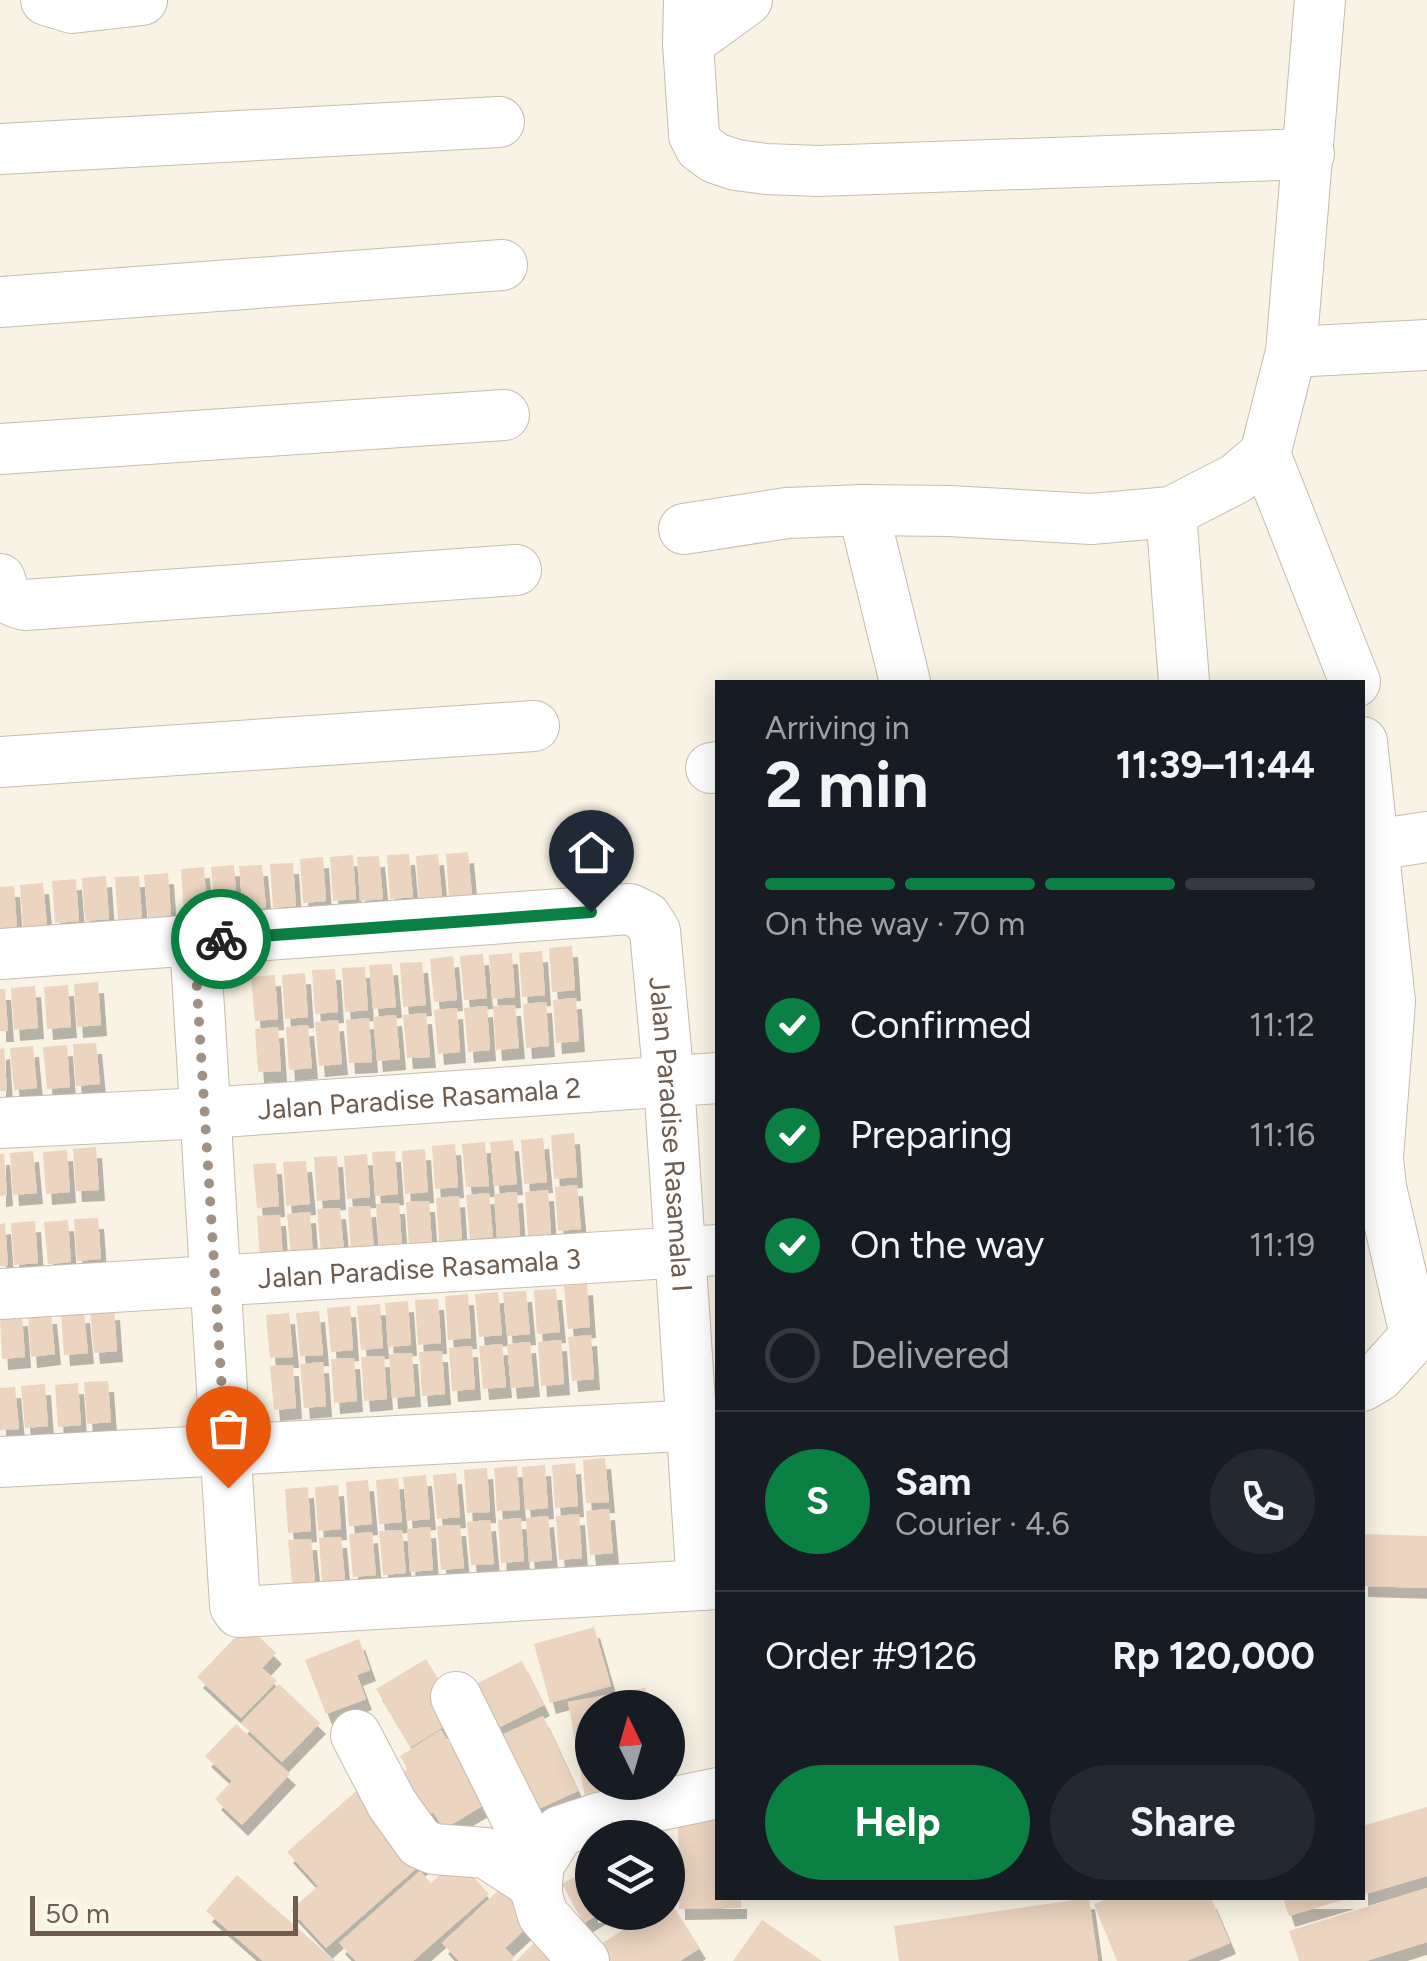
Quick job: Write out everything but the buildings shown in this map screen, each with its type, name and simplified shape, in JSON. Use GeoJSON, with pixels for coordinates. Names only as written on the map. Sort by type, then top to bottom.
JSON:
{"type":"FeatureCollection","features":[{"type":"Feature","properties":{"kind":"street"},"geometry":{"type":"LineString","coordinates":[[46,0],[72,8],[142,0]]}},
{"type":"Feature","properties":{"kind":"street"},"geometry":{"type":"LineString","coordinates":[[747,0],[689,22],[694,136],[700,147],[715,158],[736,166],[818,171],[1309,154]]}},
{"type":"Feature","properties":{"kind":"street"},"geometry":{"type":"LineString","coordinates":[[684,529],[787,513],[863,510],[1091,519],[1170,512],[1237,478],[1265,454],[1291,352],[1320,0]]}},
{"type":"Feature","properties":{"kind":"street"},"geometry":{"type":"LineString","coordinates":[[0,149],[499,122]]}},
{"type":"Feature","properties":{"kind":"street"},"geometry":{"type":"LineString","coordinates":[[0,302],[502,265]]}},
{"type":"Feature","properties":{"kind":"street"},"geometry":{"type":"LineString","coordinates":[[1291,352],[1427,345]]}},
{"type":"Feature","properties":{"kind":"street"},"geometry":{"type":"LineString","coordinates":[[0,450],[504,414]]}},
{"type":"Feature","properties":{"kind":"street"},"geometry":{"type":"LineString","coordinates":[[1265,454],[1354,680]]}},
{"type":"Feature","properties":{"kind":"street"},"geometry":{"type":"LineString","coordinates":[[863,510],[905,680]]}},
{"type":"Feature","properties":{"kind":"street"},"geometry":{"type":"LineString","coordinates":[[1170,512],[1184,680]]}},
{"type":"Feature","properties":{"kind":"street"},"geometry":{"type":"LineString","coordinates":[[0,580],[4,596],[25,605],[516,570]]}},
{"type":"Feature","properties":{"kind":"street"},"geometry":{"type":"LineString","coordinates":[[0,762],[534,726]]}},
{"type":"Feature","properties":{"kind":"street"},"geometry":{"type":"LineString","coordinates":[[1365,774],[1390,1002],[1378,1158],[1381,1187],[1421,1329],[1379,1376],[1365,1384]]}},
{"type":"Feature","properties":{"kind":"street"},"geometry":{"type":"LineString","coordinates":[[1370,828],[1427,837]]}},
{"type":"Feature","properties":{"kind":"street","name":"Jalan Paradise Rasamala I"},"geometry":{"type":"LineString","coordinates":[[0,954],[630,909],[646,916],[655,931],[693,1080],[710,1584]]}},
{"type":"Feature","properties":{"kind":"street"},"geometry":{"type":"LineString","coordinates":[[194,941],[235,1606],[239,1612],[710,1584]]}},
{"type":"Feature","properties":{"kind":"street","name":"Jalan Paradise Rasamala 2"},"geometry":{"type":"LineString","coordinates":[[0,1123],[693,1080]]}},
{"type":"Feature","properties":{"kind":"street","name":"Jalan Paradise Rasamala 3"},"geometry":{"type":"LineString","coordinates":[[0,1294],[698,1251]]}},
{"type":"Feature","properties":{"kind":"street"},"geometry":{"type":"LineString","coordinates":[[0,1462],[704,1425]]}},
{"type":"Feature","properties":{"kind":"street"},"geometry":{"type":"LineString","coordinates":[[456,1697],[538,1875]]}},
{"type":"Feature","properties":{"kind":"street"},"geometry":{"type":"LineString","coordinates":[[356,1735],[392,1804],[420,1844],[434,1849],[486,1853],[538,1875]]}},
{"type":"Feature","properties":{"kind":"street"},"geometry":{"type":"LineString","coordinates":[[584,1961],[543,1915],[536,1892],[538,1875],[560,1831],[598,1818],[715,1794]]}},
{"type":"Feature","properties":{"kind":"way so far"},"geometry":{"type":"LineString","coordinates":[[221,939],[194,941],[228,1488]]}},
{"type":"Feature","properties":{"kind":"route"},"geometry":{"type":"LineString","coordinates":[[221,939],[591,912]]}}]}
